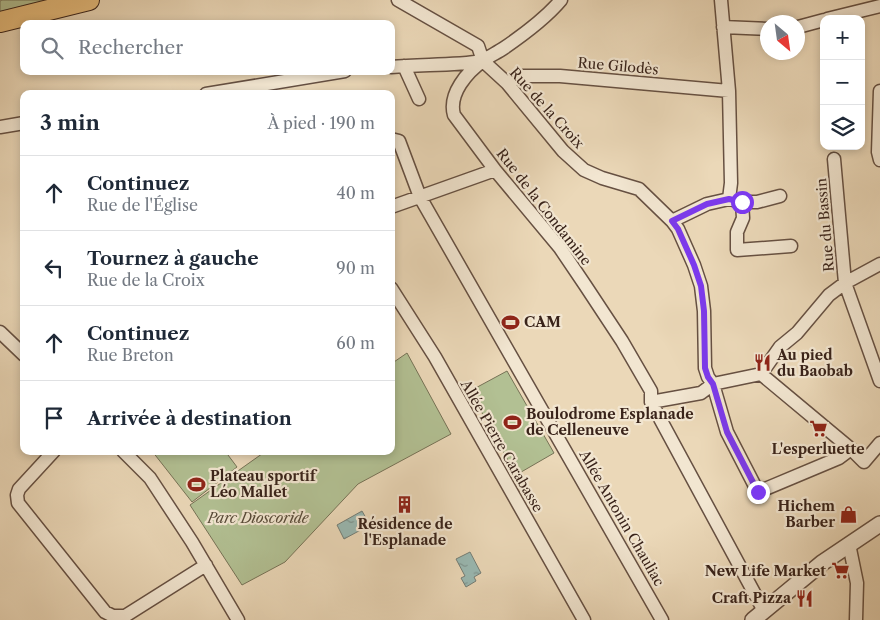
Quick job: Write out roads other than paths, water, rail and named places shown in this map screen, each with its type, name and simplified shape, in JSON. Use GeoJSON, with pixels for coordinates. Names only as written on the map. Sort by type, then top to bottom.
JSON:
{"type":"FeatureCollection","features":[{"type":"Feature","properties":{"kind":"main road"},"geometry":{"type":"LineString","coordinates":[[0,22],[89,0]]}},
{"type":"Feature","properties":{"kind":"street","name":"Rue de la Croix"},"geometry":{"type":"LineString","coordinates":[[398,0],[478,46],[483,61],[506,83],[563,151],[584,170],[602,178],[639,189],[678,229],[701,286],[704,311],[705,368],[713,384],[727,432],[758,492],[839,458],[852,449]]}},
{"type":"Feature","properties":{"kind":"street"},"geometry":{"type":"LineString","coordinates":[[398,66],[459,65],[483,61],[530,28],[561,0]]}},
{"type":"Feature","properties":{"kind":"street"},"geometry":{"type":"LineString","coordinates":[[721,0],[728,91],[731,183],[729,199]]}},
{"type":"Feature","properties":{"kind":"street"},"geometry":{"type":"LineString","coordinates":[[842,15],[880,6]]}},
{"type":"Feature","properties":{"kind":"street"},"geometry":{"type":"LineString","coordinates":[[805,25],[820,20]]}},
{"type":"Feature","properties":{"kind":"street"},"geometry":{"type":"LineString","coordinates":[[723,27],[760,29]]}},
{"type":"Feature","properties":{"kind":"street","name":"Rue de la Condamine"},"geometry":{"type":"LineString","coordinates":[[483,61],[465,78],[453,99],[454,115],[560,248],[622,341],[651,391],[651,402],[759,616]]}},
{"type":"Feature","properties":{"kind":"street"},"geometry":{"type":"LineString","coordinates":[[398,66],[419,99]]}},
{"type":"Feature","properties":{"kind":"street"},"geometry":{"type":"LineString","coordinates":[[230,90],[320,75]]}},
{"type":"Feature","properties":{"kind":"street","name":"Rue Gilodès"},"geometry":{"type":"LineString","coordinates":[[506,83],[521,76],[560,76],[728,91]]}},
{"type":"Feature","properties":{"kind":"street"},"geometry":{"type":"LineString","coordinates":[[880,91],[878,152],[880,160]]}},
{"type":"Feature","properties":{"kind":"street"},"geometry":{"type":"LineString","coordinates":[[0,127],[20,124]]}},
{"type":"Feature","properties":{"kind":"street","name":"Allée Antonin Chauliac"},"geometry":{"type":"LineString","coordinates":[[395,140],[399,142],[420,197],[662,620]]}},
{"type":"Feature","properties":{"kind":"street","name":"Rue du Bassin"},"geometry":{"type":"LineString","coordinates":[[761,374],[780,347],[797,333],[829,295],[845,283],[834,159]]}},
{"type":"Feature","properties":{"kind":"street"},"geometry":{"type":"LineString","coordinates":[[395,206],[496,170]]}},
{"type":"Feature","properties":{"kind":"street"},"geometry":{"type":"LineString","coordinates":[[672,221],[707,204],[729,199],[742,202],[757,202],[780,196]]}},
{"type":"Feature","properties":{"kind":"street"},"geometry":{"type":"LineString","coordinates":[[742,202],[743,218],[737,232],[737,250],[791,246]]}},
{"type":"Feature","properties":{"kind":"street"},"geometry":{"type":"LineString","coordinates":[[880,264],[845,283],[880,381]]}},
{"type":"Feature","properties":{"kind":"street","name":"Allée Pierre Carabasse"},"geometry":{"type":"LineString","coordinates":[[395,294],[451,385],[584,620]]}},
{"type":"Feature","properties":{"kind":"street"},"geometry":{"type":"LineString","coordinates":[[0,332],[20,351]]}},
{"type":"Feature","properties":{"kind":"street"},"geometry":{"type":"LineString","coordinates":[[651,402],[701,393],[713,384],[761,374],[852,449],[864,462],[880,443]]}},
{"type":"Feature","properties":{"kind":"street"},"geometry":{"type":"LineString","coordinates":[[50,455],[19,489],[17,495],[18,503],[105,612],[113,616],[125,616],[206,564]]}},
{"type":"Feature","properties":{"kind":"street"},"geometry":{"type":"LineString","coordinates":[[127,455],[150,478],[206,564],[238,620]]}},
{"type":"Feature","properties":{"kind":"street"},"geometry":{"type":"LineString","coordinates":[[759,616],[822,563],[880,524]]}},
{"type":"Feature","properties":{"kind":"street"},"geometry":{"type":"LineString","coordinates":[[849,544],[857,583],[856,620]]}},
{"type":"Feature","properties":{"kind":"water"},"geometry":{"type":"Polygon","coordinates":[[[362,511],[370,525],[344,539],[337,525],[362,511]]]}},
{"type":"Feature","properties":{"kind":"water"},"geometry":{"type":"Polygon","coordinates":[[[470,552],[481,573],[474,577],[476,581],[466,587],[461,578],[465,576],[456,559],[470,552]]]}},
{"type":"Feature","properties":{"kind":"place","name":"CAM"},"geometry":{"type":"Point","coordinates":[510,322]}},
{"type":"Feature","properties":{"kind":"place","name":"Au pied du Baobab"},"geometry":{"type":"Point","coordinates":[763,363]}},
{"type":"Feature","properties":{"kind":"place","name":"Boulodrome Esplanade de Celleneuve"},"geometry":{"type":"Point","coordinates":[512,422]}},
{"type":"Feature","properties":{"kind":"place","name":"L'esperluette"},"geometry":{"type":"Point","coordinates":[818,429]}},
{"type":"Feature","properties":{"kind":"place","name":"Plateau sportif Léo Mallet"},"geometry":{"type":"Point","coordinates":[196,484]}},
{"type":"Feature","properties":{"kind":"place","name":"Résidence de l'Esplanade"},"geometry":{"type":"Point","coordinates":[405,504]}},
{"type":"Feature","properties":{"kind":"place","name":"Hichem Barber"},"geometry":{"type":"Point","coordinates":[849,514]}},
{"type":"Feature","properties":{"kind":"place","name":"New Life Market"},"geometry":{"type":"Point","coordinates":[840,571]}},
{"type":"Feature","properties":{"kind":"place","name":"Craft Pizza"},"geometry":{"type":"Point","coordinates":[805,598]}},
{"type":"Feature","properties":{"kind":"park label","name":"Parc Dioscoride"},"geometry":{"type":"Point","coordinates":[258,518]}}]}
